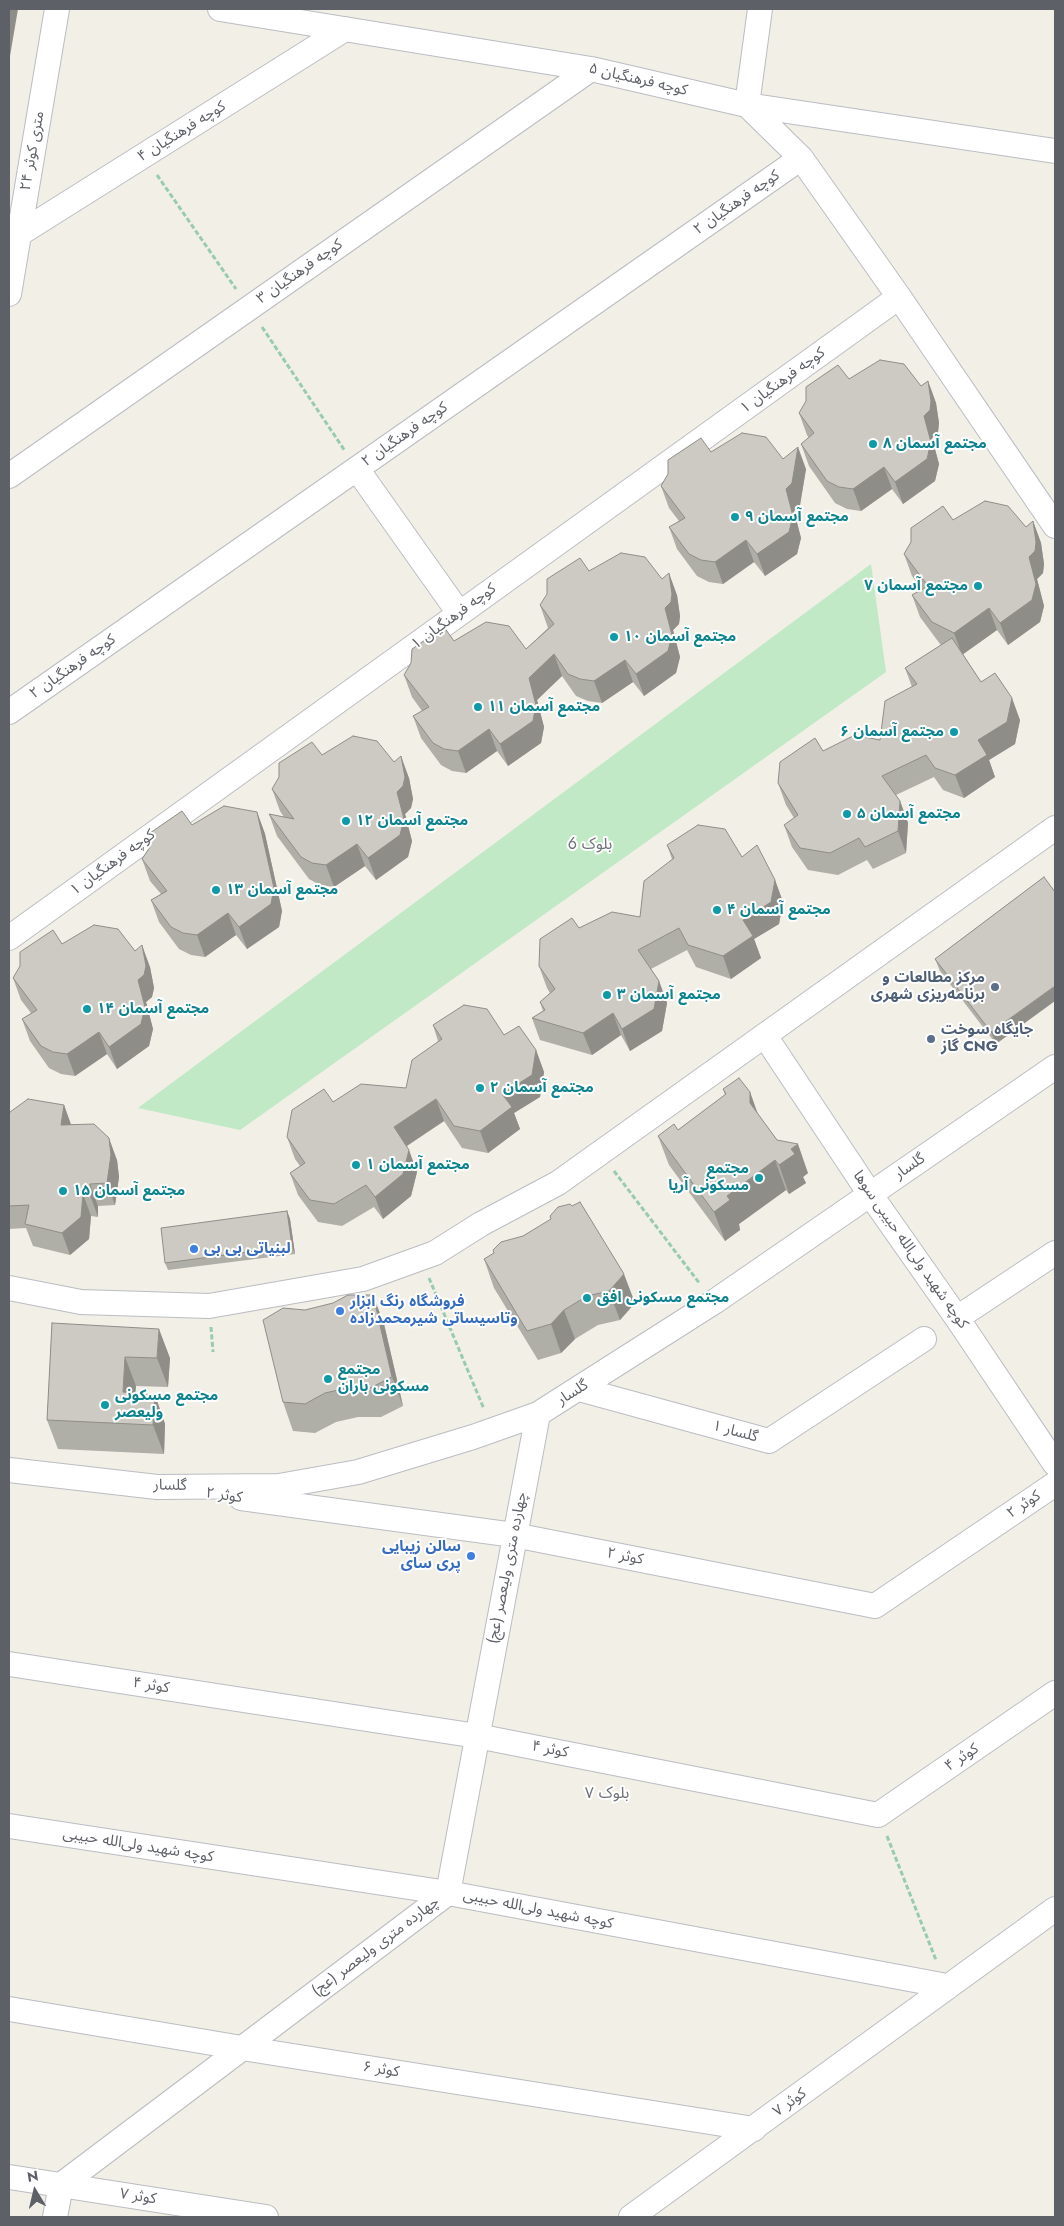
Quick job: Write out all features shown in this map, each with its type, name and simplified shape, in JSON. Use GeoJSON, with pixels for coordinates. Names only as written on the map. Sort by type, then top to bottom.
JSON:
{"type":"FeatureCollection","features":[{"type":"Feature","properties":{"kind":"street","name":"۲۴ متری کوثر"},"geometry":{"type":"LineString","coordinates":[[9,294],[58,9]]}},
{"type":"Feature","properties":{"kind":"street","name":"کوچه فرهنگیان ۵"},"geometry":{"type":"LineString","coordinates":[[220,9],[591,69],[747,105],[1055,151]]}},
{"type":"Feature","properties":{"kind":"street"},"geometry":{"type":"LineString","coordinates":[[760,9],[747,105],[801,158],[899,297],[1055,526]]}},
{"type":"Feature","properties":{"kind":"street","name":"کوچه فرهنگیان ۴"},"geometry":{"type":"LineString","coordinates":[[19,234],[345,29]]}},
{"type":"Feature","properties":{"kind":"street","name":"کوچه فرهنگیان ۳"},"geometry":{"type":"LineString","coordinates":[[9,476],[591,69]]}},
{"type":"Feature","properties":{"kind":"street","name":"کوچه فرهنگیان ۲"},"geometry":{"type":"LineString","coordinates":[[9,712],[801,158]]}},
{"type":"Feature","properties":{"kind":"street","name":"کوچه فرهنگیان ۱"},"geometry":{"type":"LineString","coordinates":[[9,938],[899,297]]}},
{"type":"Feature","properties":{"kind":"street"},"geometry":{"type":"LineString","coordinates":[[357,469],[460,613]]}},
{"type":"Feature","properties":{"kind":"street"},"geometry":{"type":"LineString","coordinates":[[9,1288],[81,1302],[209,1306],[363,1279],[435,1253],[481,1224],[558,1183],[1055,828]]}},
{"type":"Feature","properties":{"kind":"street","name":"کوچه شهید ولی‌الله حبیبی سوها"},"geometry":{"type":"LineString","coordinates":[[765,1036],[870,1194],[957,1318],[1055,1464]]}},
{"type":"Feature","properties":{"kind":"street","name":"گلسار"},"geometry":{"type":"LineString","coordinates":[[9,1470],[157,1487],[279,1486],[358,1472],[538,1414],[714,1302],[1055,1067]]}},
{"type":"Feature","properties":{"kind":"street"},"geometry":{"type":"LineString","coordinates":[[957,1318],[1055,1253]]}},
{"type":"Feature","properties":{"kind":"street","name":"گلسار ۱"},"geometry":{"type":"LineString","coordinates":[[579,1389],[769,1442],[924,1339]]}},
{"type":"Feature","properties":{"kind":"street","name":"چهارده متری ولیعصر (عج)"},"geometry":{"type":"LineString","coordinates":[[61,2185],[448,1893],[538,1414]]}},
{"type":"Feature","properties":{"kind":"street","name":"کوثر ۲"},"geometry":{"type":"LineString","coordinates":[[157,1487],[514,1535],[875,1606],[1055,1484]]}},
{"type":"Feature","properties":{"kind":"street","name":"کوثر ۴"},"geometry":{"type":"LineString","coordinates":[[9,1664],[477,1736],[878,1815],[1055,1693]]}},
{"type":"Feature","properties":{"kind":"street","name":"کوچه شهید ولی‌الله حبیبی"},"geometry":{"type":"LineString","coordinates":[[9,1826],[448,1893],[947,1986]]}},
{"type":"Feature","properties":{"kind":"street","name":"کوثر ۷"},"geometry":{"type":"LineString","coordinates":[[631,2217],[1055,1909]]}},
{"type":"Feature","properties":{"kind":"street","name":"کوثر ۶"},"geometry":{"type":"LineString","coordinates":[[9,2009],[754,2129]]}},
{"type":"Feature","properties":{"kind":"street","name":"کوثر ۷"},"geometry":{"type":"LineString","coordinates":[[9,2177],[266,2217]]}},
{"type":"Feature","properties":{"kind":"street"},"geometry":{"type":"LineString","coordinates":[[55,2217],[61,2185]]}},
{"type":"Feature","properties":{"kind":"path"},"geometry":{"type":"LineString","coordinates":[[600,1153],[714,1302]]}},
{"type":"Feature","properties":{"kind":"path"},"geometry":{"type":"LineString","coordinates":[[421,1258],[493,1430]]}},
{"type":"Feature","properties":{"kind":"path"},"geometry":{"type":"LineString","coordinates":[[878,1815],[947,1986]]}},
{"type":"Feature","properties":{"kind":"green space"},"geometry":{"type":"Polygon","coordinates":[[[871,564],[886,672],[240,1130],[138,1108],[871,564]]]}},
{"type":"Feature","properties":{"kind":"building","name":"مجتمع آسمان ۸"},"geometry":{"type":"Polygon","coordinates":[[[880,360],[904,364],[921,386],[928,381],[931,401],[930,410],[924,416],[931,442],[927,459],[895,482],[884,467],[853,489],[839,487],[827,481],[801,444],[814,433],[799,413],[806,401],[806,387],[838,365],[849,379],[880,360]]]}},
{"type":"Feature","properties":{"kind":"building","name":"مجتمع آسمان ۹"},"geometry":{"type":"Polygon","coordinates":[[[742,433],[766,437],[783,459],[798,447],[792,483],[786,489],[793,516],[789,532],[757,554],[746,540],[715,562],[701,560],[689,554],[669,527],[685,518],[661,486],[668,474],[668,460],[701,438],[711,452],[742,433]]]}},
{"type":"Feature","properties":{"kind":"building","name":"مجتمع آسمان ۷"},"geometry":{"type":"Polygon","coordinates":[[[985,501],[1008,506],[1026,527],[1033,521],[1036,542],[1035,551],[1029,557],[1036,584],[1032,600],[1000,623],[989,608],[954,633],[932,622],[912,595],[928,586],[904,554],[911,542],[911,528],[943,506],[953,520],[985,501]]]}},
{"type":"Feature","properties":{"kind":"building"},"geometry":{"type":"Polygon","coordinates":[[[621,553],[645,557],[662,579],[669,573],[672,594],[671,602],[665,608],[672,635],[668,651],[636,674],[625,660],[594,681],[580,679],[568,674],[554,654],[529,678],[536,705],[533,721],[500,744],[489,729],[458,751],[444,749],[433,743],[413,716],[429,707],[404,675],[411,663],[412,649],[444,627],[454,641],[486,622],[509,626],[526,649],[554,624],[540,605],[547,594],[547,579],[580,558],[589,571],[621,553]]]}},
{"type":"Feature","properties":{"kind":"building"},"geometry":{"type":"Polygon","coordinates":[[[952,638],[981,682],[995,673],[1012,698],[1007,722],[978,740],[987,755],[955,775],[935,768],[926,755],[882,776],[900,801],[898,831],[865,847],[859,838],[830,853],[800,848],[784,825],[798,815],[778,783],[780,762],[815,738],[823,751],[855,735],[880,740],[885,701],[917,684],[905,668],[952,638]]]}},
{"type":"Feature","properties":{"kind":"building","name":"مجتمع آسمان ۱۲"},"geometry":{"type":"Polygon","coordinates":[[[353,736],[377,741],[394,762],[401,756],[405,777],[403,786],[397,792],[404,819],[400,835],[368,858],[357,844],[326,865],[312,863],[301,857],[269,814],[294,819],[272,789],[279,777],[279,763],[312,742],[322,755],[353,736]]]}},
{"type":"Feature","properties":{"kind":"building","name":"مجتمع آسمان ۱۳"},"geometry":{"type":"Polygon","coordinates":[[[224,806],[257,812],[274,888],[271,904],[239,927],[228,913],[197,935],[183,933],[171,927],[151,900],[167,891],[142,859],[150,847],[150,833],[182,811],[192,825],[224,806]]]}},
{"type":"Feature","properties":{"kind":"building"},"geometry":{"type":"Polygon","coordinates":[[[698,825],[725,829],[742,857],[757,845],[775,880],[771,902],[743,920],[753,936],[723,956],[688,945],[679,928],[638,950],[659,981],[654,1009],[622,1029],[613,1013],[583,1033],[532,1018],[545,1010],[540,1002],[555,989],[539,966],[540,939],[572,918],[579,928],[612,912],[640,917],[644,881],[674,858],[667,845],[698,825]]]}},
{"type":"Feature","properties":{"kind":"building"},"geometry":{"type":"Polygon","coordinates":[[[1044,877],[1055,892],[1055,986],[991,1032],[935,959],[1044,877]]]}},
{"type":"Feature","properties":{"kind":"building","name":"مجتمع آسمان ۱۴"},"geometry":{"type":"Polygon","coordinates":[[[94,925],[118,929],[135,951],[142,945],[146,966],[144,975],[138,980],[145,1007],[141,1024],[109,1047],[99,1032],[67,1054],[53,1052],[41,1046],[22,1019],[37,1010],[13,978],[20,966],[20,952],[53,930],[62,944],[94,925]]]}},
{"type":"Feature","properties":{"kind":"building"},"geometry":{"type":"Polygon","coordinates":[[[464,1005],[487,1009],[504,1035],[519,1026],[536,1050],[532,1075],[502,1094],[512,1107],[480,1131],[454,1126],[436,1099],[394,1127],[409,1150],[403,1174],[375,1197],[366,1185],[334,1204],[310,1200],[290,1173],[305,1163],[287,1137],[292,1110],[324,1089],[333,1102],[361,1084],[406,1088],[412,1060],[442,1039],[433,1025],[464,1005]]]}},
{"type":"Feature","properties":{"kind":"building"},"geometry":{"type":"Polygon","coordinates":[[[739,1078],[750,1092],[750,1103],[777,1140],[798,1144],[791,1149],[795,1154],[779,1165],[775,1160],[727,1196],[730,1200],[714,1212],[658,1136],[674,1124],[678,1130],[726,1094],[723,1089],[739,1078]]]}},
{"type":"Feature","properties":{"kind":"building","name":"مجتمع آسمان ۱۵"},"geometry":{"type":"Polygon","coordinates":[[[28,1099],[64,1105],[61,1125],[94,1124],[109,1138],[111,1155],[107,1183],[90,1184],[90,1195],[83,1194],[81,1217],[62,1233],[25,1224],[29,1205],[9,1206],[9,1114],[28,1099]]]}},
{"type":"Feature","properties":{"kind":"building"},"geometry":{"type":"Polygon","coordinates":[[[580,1202],[624,1274],[609,1291],[587,1296],[564,1310],[551,1324],[527,1331],[484,1259],[494,1253],[493,1250],[501,1242],[523,1236],[551,1219],[550,1216],[558,1207],[570,1204],[572,1206],[580,1202]]]}},
{"type":"Feature","properties":{"kind":"building"},"geometry":{"type":"Polygon","coordinates":[[[287,1211],[292,1246],[165,1263],[161,1228],[287,1211]]]}},
{"type":"Feature","properties":{"kind":"building"},"geometry":{"type":"Polygon","coordinates":[[[348,1295],[373,1295],[392,1377],[370,1388],[347,1388],[325,1393],[305,1404],[283,1402],[263,1320],[283,1308],[305,1310],[333,1303],[348,1295]]]}},
{"type":"Feature","properties":{"kind":"building"},"geometry":{"type":"Polygon","coordinates":[[[52,1323],[159,1329],[157,1358],[125,1357],[123,1392],[155,1395],[153,1425],[47,1420],[52,1323]]]}},
{"type":"Feature","properties":{"kind":"place","name":"مجتمع آسمان ۸"},"geometry":{"type":"Point","coordinates":[873,444]}},
{"type":"Feature","properties":{"kind":"place","name":"مجتمع آسمان ۹"},"geometry":{"type":"Point","coordinates":[735,517]}},
{"type":"Feature","properties":{"kind":"place","name":"مجتمع آسمان ۷"},"geometry":{"type":"Point","coordinates":[978,586]}},
{"type":"Feature","properties":{"kind":"place","name":"مجتمع آسمان ۱۰"},"geometry":{"type":"Point","coordinates":[614,637]}},
{"type":"Feature","properties":{"kind":"place","name":"مجتمع آسمان ۱۱"},"geometry":{"type":"Point","coordinates":[478,707]}},
{"type":"Feature","properties":{"kind":"place","name":"مجتمع آسمان ۶"},"geometry":{"type":"Point","coordinates":[954,732]}},
{"type":"Feature","properties":{"kind":"place","name":"مجتمع آسمان ۵"},"geometry":{"type":"Point","coordinates":[847,814]}},
{"type":"Feature","properties":{"kind":"place","name":"مجتمع آسمان ۱۲"},"geometry":{"type":"Point","coordinates":[346,821]}},
{"type":"Feature","properties":{"kind":"place","name":"مجتمع آسمان ۱۳"},"geometry":{"type":"Point","coordinates":[216,890]}},
{"type":"Feature","properties":{"kind":"place","name":"مجتمع آسمان ۴"},"geometry":{"type":"Point","coordinates":[717,910]}},
{"type":"Feature","properties":{"kind":"place","name":"مرکز مطالعات و برنامه‌ریزی شهری"},"geometry":{"type":"Point","coordinates":[995,987]}},
{"type":"Feature","properties":{"kind":"place","name":"مجتمع آسمان ۳"},"geometry":{"type":"Point","coordinates":[607,995]}},
{"type":"Feature","properties":{"kind":"place","name":"مجتمع آسمان ۱۴"},"geometry":{"type":"Point","coordinates":[87,1009]}},
{"type":"Feature","properties":{"kind":"place","name":"جایگاه سوخت گاز CNG"},"geometry":{"type":"Point","coordinates":[931,1039]}},
{"type":"Feature","properties":{"kind":"place","name":"مجتمع آسمان ۲"},"geometry":{"type":"Point","coordinates":[480,1088]}},
{"type":"Feature","properties":{"kind":"place","name":"مجتمع آسمان ۱"},"geometry":{"type":"Point","coordinates":[356,1165]}},
{"type":"Feature","properties":{"kind":"place","name":"مجتمع مسکونی آریا"},"geometry":{"type":"Point","coordinates":[759,1178]}},
{"type":"Feature","properties":{"kind":"place","name":"مجتمع آسمان ۱۵"},"geometry":{"type":"Point","coordinates":[63,1191]}},
{"type":"Feature","properties":{"kind":"place","name":"لبنیاتی بی بی"},"geometry":{"type":"Point","coordinates":[194,1249]}},
{"type":"Feature","properties":{"kind":"place","name":"مجتمع مسکونی افق"},"geometry":{"type":"Point","coordinates":[587,1298]}},
{"type":"Feature","properties":{"kind":"place","name":"فروشگاه رنگ ابزار وتاسیساتی شیرمحمدزاده"},"geometry":{"type":"Point","coordinates":[340,1311]}},
{"type":"Feature","properties":{"kind":"place","name":"مجتمع مسکونی باران"},"geometry":{"type":"Point","coordinates":[328,1379]}},
{"type":"Feature","properties":{"kind":"place","name":"مجتمع مسکونی ولیعصر"},"geometry":{"type":"Point","coordinates":[105,1405]}},
{"type":"Feature","properties":{"kind":"place","name":"سالن زیبایی پری سای"},"geometry":{"type":"Point","coordinates":[471,1556]}},
{"type":"Feature","properties":{"kind":"district","name":"بلوک 6"},"geometry":{"type":"Point","coordinates":[590,845]}},
{"type":"Feature","properties":{"kind":"district","name":"بلوک ۷"},"geometry":{"type":"Point","coordinates":[607,1794]}}]}
